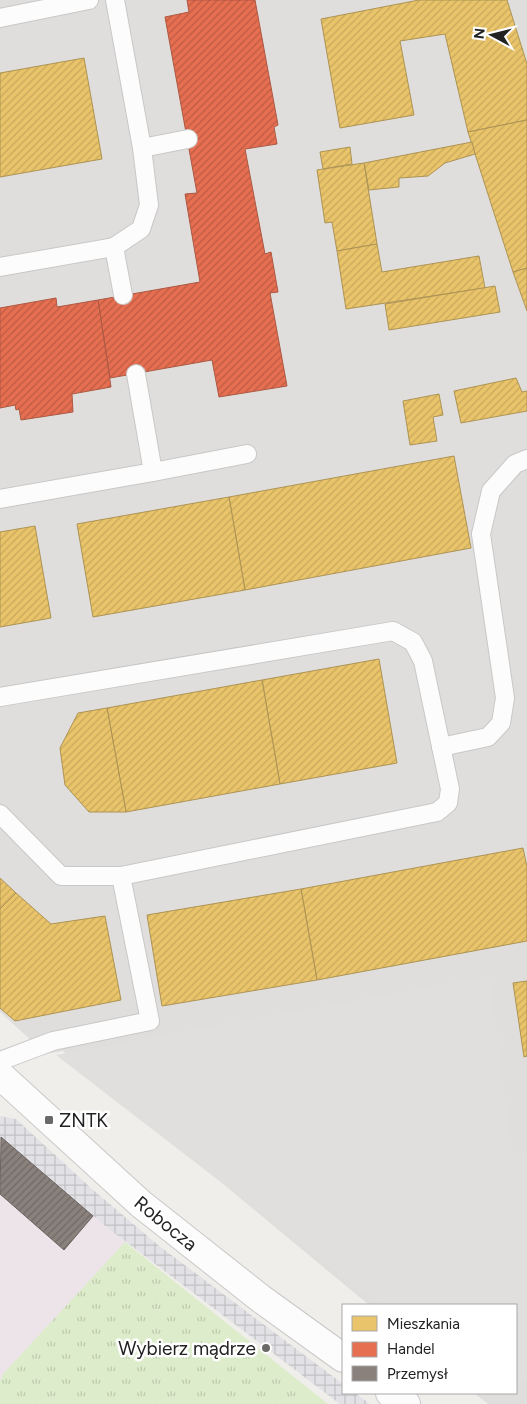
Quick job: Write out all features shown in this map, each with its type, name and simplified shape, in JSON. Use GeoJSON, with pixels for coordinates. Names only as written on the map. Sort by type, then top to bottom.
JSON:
{"type":"FeatureCollection","features":[{"type":"Feature","properties":{"kind":"street","name":"Robocza"},"geometry":{"type":"LineString","coordinates":[[0,1075],[141,1204],[260,1298],[342,1357]]}},
{"type":"Feature","properties":{"kind":"street"},"geometry":{"type":"LineString","coordinates":[[391,1394],[406,1404]]}},
{"type":"Feature","properties":{"kind":"lane"},"geometry":{"type":"LineString","coordinates":[[0,18],[89,0]]}},
{"type":"Feature","properties":{"kind":"lane"},"geometry":{"type":"LineString","coordinates":[[0,267],[114,246],[140,228],[149,205],[142,148],[115,0]]}},
{"type":"Feature","properties":{"kind":"lane"},"geometry":{"type":"LineString","coordinates":[[142,148],[188,139]]}},
{"type":"Feature","properties":{"kind":"lane"},"geometry":{"type":"LineString","coordinates":[[114,246],[123,295]]}},
{"type":"Feature","properties":{"kind":"lane"},"geometry":{"type":"LineString","coordinates":[[136,374],[153,472]]}},
{"type":"Feature","properties":{"kind":"lane"},"geometry":{"type":"LineString","coordinates":[[0,500],[247,454]]}},
{"type":"Feature","properties":{"kind":"lane"},"geometry":{"type":"LineString","coordinates":[[441,747],[488,737],[501,723],[505,698],[481,534],[491,491],[515,464],[527,459]]}},
{"type":"Feature","properties":{"kind":"lane"},"geometry":{"type":"LineString","coordinates":[[0,697],[393,631],[413,642],[423,661],[450,790],[448,803],[437,812],[121,876],[61,876],[0,814]]}},
{"type":"Feature","properties":{"kind":"lane"},"geometry":{"type":"LineString","coordinates":[[0,1061],[52,1042],[150,1021],[121,876]]}},
{"type":"Feature","properties":{"kind":"shaded area"},"geometry":{"type":"Polygon","coordinates":[[[0,0],[527,0],[527,1404],[488,1404],[475,1394],[517,1394],[517,1304],[368,1304],[63,1051],[46,1054],[0,1012],[0,0]]]}},
{"type":"Feature","properties":{"kind":"shaded area"},"geometry":{"type":"Polygon","coordinates":[[[489,976],[512,1154],[527,1150],[527,1381],[517,1383],[517,1304],[379,1304],[56,1055],[489,976]]]}},
{"type":"Feature","properties":{"kind":"shaded area"},"geometry":{"type":"Polygon","coordinates":[[[0,1116],[16,1119],[92,1189],[158,1245],[342,1383],[342,1394],[356,1394],[370,1404],[340,1404],[109,1229],[0,1138],[0,1116]]]}},
{"type":"Feature","properties":{"kind":"shaded area"},"geometry":{"type":"Polygon","coordinates":[[[0,1136],[125,1242],[244,1404],[0,1404],[0,1136]]]}},
{"type":"Feature","properties":{"kind":"green space"},"geometry":{"type":"Polygon","coordinates":[[[125,1242],[328,1404],[0,1404],[0,1381],[3,1374],[125,1242]]]}},
{"type":"Feature","properties":{"kind":"building: Mieszkania"},"geometry":{"type":"Polygon","coordinates":[[[419,0],[507,0],[527,64],[527,120],[468,132],[445,34],[400,41],[414,115],[340,128],[321,19],[419,0]]]}},
{"type":"Feature","properties":{"kind":"building: Mieszkania"},"geometry":{"type":"Polygon","coordinates":[[[84,58],[102,159],[0,177],[0,73],[84,58]]]}},
{"type":"Feature","properties":{"kind":"building: Mieszkania"},"geometry":{"type":"Polygon","coordinates":[[[527,120],[527,268],[513,272],[468,132],[527,120]]]}},
{"type":"Feature","properties":{"kind":"building: Mieszkania"},"geometry":{"type":"Polygon","coordinates":[[[472,142],[475,154],[445,163],[428,176],[399,178],[399,187],[369,190],[364,163],[472,142]]]}},
{"type":"Feature","properties":{"kind":"building: Mieszkania"},"geometry":{"type":"Polygon","coordinates":[[[350,147],[352,164],[323,169],[320,152],[350,147]]]}},
{"type":"Feature","properties":{"kind":"building: Mieszkania"},"geometry":{"type":"Polygon","coordinates":[[[364,163],[377,244],[337,251],[332,222],[325,223],[317,170],[364,163]]]}},
{"type":"Feature","properties":{"kind":"building: Mieszkania"},"geometry":{"type":"Polygon","coordinates":[[[377,244],[382,272],[479,256],[485,288],[346,309],[337,251],[377,244]]]}},
{"type":"Feature","properties":{"kind":"building: Mieszkania"},"geometry":{"type":"Polygon","coordinates":[[[527,268],[527,311],[513,272],[527,268]]]}},
{"type":"Feature","properties":{"kind":"building: Mieszkania"},"geometry":{"type":"Polygon","coordinates":[[[495,286],[500,312],[389,330],[385,304],[495,286]]]}},
{"type":"Feature","properties":{"kind":"building: Mieszkania"},"geometry":{"type":"Polygon","coordinates":[[[516,378],[522,392],[527,391],[527,411],[461,423],[454,391],[516,378]]]}},
{"type":"Feature","properties":{"kind":"building: Mieszkania"},"geometry":{"type":"Polygon","coordinates":[[[439,394],[443,415],[433,417],[437,441],[410,445],[403,401],[439,394]]]}},
{"type":"Feature","properties":{"kind":"building: Mieszkania"},"geometry":{"type":"Polygon","coordinates":[[[454,456],[471,548],[245,590],[229,497],[454,456]]]}},
{"type":"Feature","properties":{"kind":"building: Mieszkania"},"geometry":{"type":"Polygon","coordinates":[[[229,497],[245,590],[93,617],[77,524],[229,497]]]}},
{"type":"Feature","properties":{"kind":"building: Mieszkania"},"geometry":{"type":"Polygon","coordinates":[[[35,526],[51,618],[0,627],[0,532],[35,526]]]}},
{"type":"Feature","properties":{"kind":"building: Mieszkania"},"geometry":{"type":"Polygon","coordinates":[[[379,659],[397,763],[280,784],[262,680],[379,659]]]}},
{"type":"Feature","properties":{"kind":"building: Mieszkania"},"geometry":{"type":"Polygon","coordinates":[[[262,680],[280,784],[126,812],[107,708],[262,680]]]}},
{"type":"Feature","properties":{"kind":"building: Mieszkania"},"geometry":{"type":"Polygon","coordinates":[[[107,708],[126,812],[89,812],[65,785],[60,748],[78,713],[107,708]]]}},
{"type":"Feature","properties":{"kind":"building: Mieszkania"},"geometry":{"type":"Polygon","coordinates":[[[523,848],[527,867],[527,941],[317,980],[301,889],[523,848]]]}},
{"type":"Feature","properties":{"kind":"building: Mieszkania"},"geometry":{"type":"Polygon","coordinates":[[[0,878],[16,893],[0,909],[0,878]]]}},
{"type":"Feature","properties":{"kind":"building: Mieszkania"},"geometry":{"type":"Polygon","coordinates":[[[301,889],[317,980],[162,1006],[147,915],[301,889]]]}},
{"type":"Feature","properties":{"kind":"building: Mieszkania"},"geometry":{"type":"Polygon","coordinates":[[[16,893],[51,924],[105,916],[121,1000],[15,1021],[0,1008],[0,909],[16,893]]]}},
{"type":"Feature","properties":{"kind":"building: Mieszkania"},"geometry":{"type":"Polygon","coordinates":[[[527,981],[527,1056],[524,1057],[513,983],[527,981]]]}},
{"type":"Feature","properties":{"kind":"building: Handel"},"geometry":{"type":"Polygon","coordinates":[[[187,0],[255,0],[278,125],[274,127],[277,144],[245,149],[265,254],[271,252],[278,292],[270,293],[287,386],[219,397],[212,360],[110,378],[98,300],[200,282],[185,194],[197,193],[165,17],[189,12],[187,0]]]}},
{"type":"Feature","properties":{"kind":"building: Handel"},"geometry":{"type":"Polygon","coordinates":[[[56,298],[57,307],[98,300],[111,387],[72,394],[73,412],[21,420],[19,409],[16,410],[15,405],[0,408],[0,308],[56,298]]]}},
{"type":"Feature","properties":{"kind":"building: Przemysł"},"geometry":{"type":"Polygon","coordinates":[[[1,1137],[93,1216],[64,1250],[0,1194],[1,1137]]]}},
{"type":"Feature","properties":{"kind":"place","name":"ZNTK"},"geometry":{"type":"Point","coordinates":[49,1120]}},
{"type":"Feature","properties":{"kind":"place","name":"Wybierz mądrze"},"geometry":{"type":"Point","coordinates":[266,1348]}}]}
